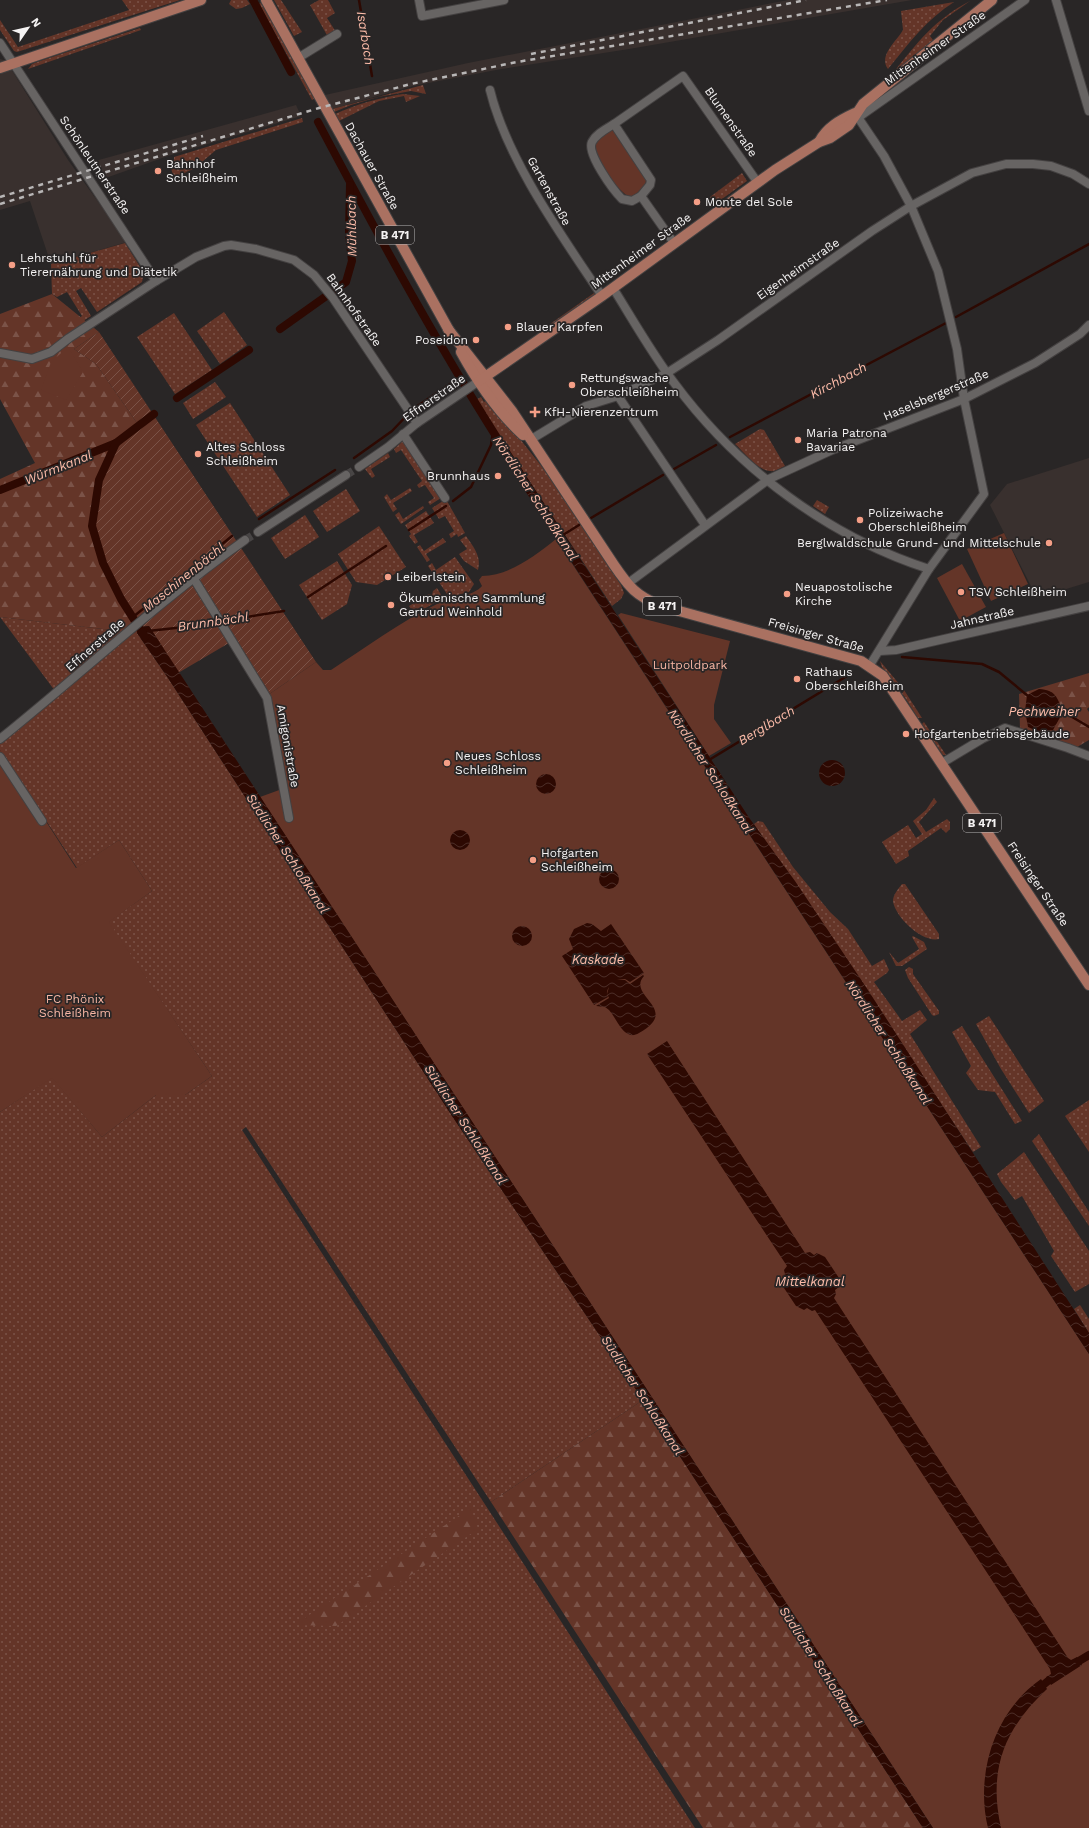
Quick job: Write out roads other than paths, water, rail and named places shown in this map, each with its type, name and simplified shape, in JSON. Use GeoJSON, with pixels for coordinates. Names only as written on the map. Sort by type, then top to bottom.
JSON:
{"type":"FeatureCollection","features":[{"type":"Feature","properties":{"kind":"main road"},"geometry":{"type":"LineString","coordinates":[[0,68],[130,26],[201,0]]}},
{"type":"Feature","properties":{"kind":"main road","name":"Dachauer Straße"},"geometry":{"type":"LineString","coordinates":[[266,0],[448,329],[479,382]]}},
{"type":"Feature","properties":{"kind":"main road","name":"Mittenheimer Straße"},"geometry":{"type":"LineString","coordinates":[[479,382],[602,296],[758,183],[819,142],[825,131],[845,118],[857,115],[863,104],[992,0]]}},
{"type":"Feature","properties":{"kind":"main road","name":"Freisinger Straße"},"geometry":{"type":"LineString","coordinates":[[479,382],[526,431],[530,440],[628,584],[640,597],[661,606],[861,660],[870,665],[889,683],[1089,985]]}},
{"type":"Feature","properties":{"kind":"street"},"geometry":{"type":"LineString","coordinates":[[419,0],[422,16],[504,0]]}},
{"type":"Feature","properties":{"kind":"street","name":"Mittenheimer Straße"},"geometry":{"type":"LineString","coordinates":[[857,115],[1025,0]]}},
{"type":"Feature","properties":{"kind":"street"},"geometry":{"type":"LineString","coordinates":[[1056,0],[1089,111]]}},
{"type":"Feature","properties":{"kind":"street"},"geometry":{"type":"LineString","coordinates":[[298,58],[337,34]]}},
{"type":"Feature","properties":{"kind":"street","name":"Schönleutnerstraße"},"geometry":{"type":"LineString","coordinates":[[0,43],[156,281]]}},
{"type":"Feature","properties":{"kind":"street","name":"Blumenstraße"},"geometry":{"type":"LineString","coordinates":[[641,196],[632,201],[622,198],[592,155],[590,146],[595,137],[682,74],[758,183]]}},
{"type":"Feature","properties":{"kind":"street","name":"Gartenstraße"},"geometry":{"type":"LineString","coordinates":[[490,90],[495,111],[530,182],[558,231],[602,296]]}},
{"type":"Feature","properties":{"kind":"street"},"geometry":{"type":"LineString","coordinates":[[857,115],[912,206],[924,233],[940,278],[957,349],[964,398],[984,494],[929,569],[870,665]]}},
{"type":"Feature","properties":{"kind":"street"},"geometry":{"type":"LineString","coordinates":[[614,124],[651,180],[650,185],[641,196],[674,243]]}},
{"type":"Feature","properties":{"kind":"street","name":"Eigenheimstraße"},"geometry":{"type":"LineString","coordinates":[[530,440],[586,406],[618,396],[666,373],[718,340],[872,231],[912,206],[972,173],[1006,164],[1033,164],[1051,166],[1073,174],[1089,184]]}},
{"type":"Feature","properties":{"kind":"street","name":"Bahnhofstraße"},"geometry":{"type":"LineString","coordinates":[[0,353],[32,359],[51,352],[69,338],[156,281],[196,257],[224,246],[231,245],[256,249],[294,260],[314,275],[333,298],[415,420]]}},
{"type":"Feature","properties":{"kind":"street"},"geometry":{"type":"LineString","coordinates":[[612,288],[666,373],[718,434],[739,455],[804,508],[847,533],[902,559],[929,569]]}},
{"type":"Feature","properties":{"kind":"street","name":"Haselsbergerstraße"},"geometry":{"type":"LineString","coordinates":[[628,584],[705,525],[769,480],[832,450],[964,398],[1035,363],[1080,334],[1089,325]]}},
{"type":"Feature","properties":{"kind":"street","name":"Effnerstraße"},"geometry":{"type":"LineString","coordinates":[[359,466],[388,447],[403,434],[415,420],[479,382]]}},
{"type":"Feature","properties":{"kind":"street"},"geometry":{"type":"LineString","coordinates":[[618,396],[705,525]]}},
{"type":"Feature","properties":{"kind":"street","name":"Effnerstraße"},"geometry":{"type":"LineString","coordinates":[[403,434],[445,498]]}},
{"type":"Feature","properties":{"kind":"street"},"geometry":{"type":"LineString","coordinates":[[258,532],[346,475]]}},
{"type":"Feature","properties":{"kind":"street","name":"Effnerstraße"},"geometry":{"type":"LineString","coordinates":[[0,739],[56,694],[131,629],[194,578],[245,540]]}},
{"type":"Feature","properties":{"kind":"street","name":"Amigonistraße"},"geometry":{"type":"LineString","coordinates":[[194,578],[267,698],[289,818]]}},
{"type":"Feature","properties":{"kind":"street","name":"Jahnstraße"},"geometry":{"type":"LineString","coordinates":[[880,651],[896,650],[1089,606]]}},
{"type":"Feature","properties":{"kind":"street"},"geometry":{"type":"LineString","coordinates":[[942,763],[982,739],[1005,728],[1089,756]]}},
{"type":"Feature","properties":{"kind":"street"},"geometry":{"type":"LineString","coordinates":[[0,757],[42,821]]}},
{"type":"Feature","properties":{"kind":"water"},"geometry":{"type":"Polygon","coordinates":[[[517,462],[750,819],[795,881],[866,987],[1089,1333],[1089,1354],[520,483],[510,466],[517,462]]]}},
{"type":"Feature","properties":{"kind":"water"},"geometry":{"type":"Polygon","coordinates":[[[149,626],[933,1828],[923,1828],[643,1400],[452,1116],[168,678],[137,633],[140,627],[149,626]]]}},
{"type":"Feature","properties":{"kind":"water","name":"Pechweiher"},"geometry":{"type":"Polygon","coordinates":[[[1039,689],[1049,691],[1055,695],[1063,712],[1053,730],[1037,731],[1028,727],[1025,711],[1027,695],[1039,689]]]}},
{"type":"Feature","properties":{"kind":"water"},"geometry":{"type":"Polygon","coordinates":[[[832,760],[841,764],[845,773],[841,782],[832,786],[823,782],[819,773],[823,764],[832,760]]]}},
{"type":"Feature","properties":{"kind":"water"},"geometry":{"type":"Polygon","coordinates":[[[546,774],[553,777],[556,784],[553,791],[546,794],[539,791],[536,784],[539,777],[546,774]]]}},
{"type":"Feature","properties":{"kind":"water"},"geometry":{"type":"Polygon","coordinates":[[[460,830],[467,833],[470,840],[467,847],[460,850],[453,847],[450,840],[453,833],[460,830]]]}},
{"type":"Feature","properties":{"kind":"water"},"geometry":{"type":"Polygon","coordinates":[[[609,869],[616,872],[619,879],[616,886],[609,889],[602,886],[599,879],[602,872],[609,869]]]}},
{"type":"Feature","properties":{"kind":"water","name":"Kaskade"},"geometry":{"type":"Polygon","coordinates":[[[587,923],[592,924],[601,931],[611,924],[644,973],[630,982],[625,979],[617,980],[625,980],[630,984],[643,975],[644,976],[640,983],[642,990],[655,1010],[655,1017],[651,1024],[637,1034],[632,1035],[627,1033],[623,1030],[609,1010],[605,1007],[596,1006],[609,998],[607,994],[608,997],[594,1005],[562,956],[573,949],[569,939],[574,929],[587,923]]]}},
{"type":"Feature","properties":{"kind":"water"},"geometry":{"type":"Polygon","coordinates":[[[522,926],[529,929],[532,936],[529,943],[522,946],[515,943],[512,936],[515,929],[522,926]]]}},
{"type":"Feature","properties":{"kind":"water","name":"Mittelkanal"},"geometry":{"type":"Polygon","coordinates":[[[667,1041],[805,1253],[810,1252],[814,1255],[817,1253],[825,1257],[839,1278],[837,1282],[839,1287],[835,1290],[836,1294],[834,1298],[1068,1658],[1071,1660],[1077,1657],[1082,1665],[1051,1685],[1046,1677],[1051,1674],[1050,1669],[815,1310],[812,1311],[807,1308],[804,1310],[796,1306],[782,1285],[784,1281],[782,1276],[785,1274],[784,1270],[787,1266],[647,1054],[667,1041]]]}},
{"type":"Feature","properties":{"kind":"water"},"geometry":{"type":"Polygon","coordinates":[[[1041,1679],[1047,1689],[1020,1719],[1010,1735],[1003,1752],[997,1787],[997,1807],[1001,1828],[988,1828],[984,1787],[992,1746],[1000,1726],[1011,1709],[1025,1693],[1041,1679]]]}},
{"type":"Feature","properties":{"kind":"waterway"},"geometry":{"type":"LineString","coordinates":[[253,0],[291,72]]}},
{"type":"Feature","properties":{"kind":"waterway","name":"Isarbach"},"geometry":{"type":"LineString","coordinates":[[359,0],[372,76]]}},
{"type":"Feature","properties":{"kind":"waterway","name":"Nördlicher Schloßkanal"},"geometry":{"type":"LineString","coordinates":[[318,122],[439,343],[519,472]]}},
{"type":"Feature","properties":{"kind":"waterway","name":"Mühlbach"},"geometry":{"type":"LineString","coordinates":[[280,329],[346,282],[352,261],[349,233],[350,185]]}},
{"type":"Feature","properties":{"kind":"waterway","name":"Kirchbach"},"geometry":{"type":"LineString","coordinates":[[956,317],[1089,244]]}},
{"type":"Feature","properties":{"kind":"waterway","name":"Kirchbach"},"geometry":{"type":"LineString","coordinates":[[730,437],[946,323]]}},
{"type":"Feature","properties":{"kind":"waterway","name":"Mühlbach"},"geometry":{"type":"LineString","coordinates":[[177,398],[249,350]]}},
{"type":"Feature","properties":{"kind":"waterway","name":"Maschinenbächl"},"geometry":{"type":"LineString","coordinates":[[354,458],[392,431],[413,409],[459,378]]}},
{"type":"Feature","properties":{"kind":"waterway","name":"Südlicher Schloßkanal"},"geometry":{"type":"LineString","coordinates":[[145,637],[121,599],[103,563],[92,526],[99,480],[116,443],[154,414]]}},
{"type":"Feature","properties":{"kind":"waterway","name":"Brunnbächl"},"geometry":{"type":"LineString","coordinates":[[453,501],[471,487],[491,445],[493,432]]}},
{"type":"Feature","properties":{"kind":"waterway","name":"Würmkanal"},"geometry":{"type":"LineString","coordinates":[[0,490],[116,443]]}},
{"type":"Feature","properties":{"kind":"waterway","name":"Kirchbach"},"geometry":{"type":"LineString","coordinates":[[674,469],[716,445]]}},
{"type":"Feature","properties":{"kind":"waterway","name":"Maschinenbächl"},"geometry":{"type":"LineString","coordinates":[[259,519],[335,470]]}},
{"type":"Feature","properties":{"kind":"waterway","name":"Kirchbach"},"geometry":{"type":"LineString","coordinates":[[591,518],[663,475]]}},
{"type":"Feature","properties":{"kind":"waterway","name":"Brunnbächl"},"geometry":{"type":"LineString","coordinates":[[409,530],[446,506]]}},
{"type":"Feature","properties":{"kind":"waterway","name":"Kirchbach"},"geometry":{"type":"LineString","coordinates":[[563,535],[579,525]]}},
{"type":"Feature","properties":{"kind":"waterway","name":"Maschinenbächl"},"geometry":{"type":"LineString","coordinates":[[133,617],[232,536]]}},
{"type":"Feature","properties":{"kind":"waterway","name":"Brunnbächl"},"geometry":{"type":"LineString","coordinates":[[308,597],[386,546]]}},
{"type":"Feature","properties":{"kind":"waterway","name":"Brunnbächl"},"geometry":{"type":"LineString","coordinates":[[148,631],[185,627],[284,611]]}},
{"type":"Feature","properties":{"kind":"waterway","name":"Berglbach"},"geometry":{"type":"LineString","coordinates":[[902,657],[982,664],[999,672],[1028,696]]}},
{"type":"Feature","properties":{"kind":"waterway","name":"Berglbach"},"geometry":{"type":"LineString","coordinates":[[709,760],[847,676]]}},
{"type":"Feature","properties":{"kind":"waterway","name":"Berglbach"},"geometry":{"type":"LineString","coordinates":[[1062,711],[1089,727]]}},
{"type":"Feature","properties":{"kind":"waterway"},"geometry":{"type":"LineString","coordinates":[[1079,1661],[1089,1655]]}},
{"type":"Feature","properties":{"kind":"waterway"},"geometry":{"type":"LineString","coordinates":[[1037,1690],[1048,1681]]}},
{"type":"Feature","properties":{"kind":"tunnel"},"geometry":{"type":"LineString","coordinates":[[346,475],[359,467]]}},
{"type":"Feature","properties":{"kind":"tunnel"},"geometry":{"type":"LineString","coordinates":[[245,540],[258,532]]}},
{"type":"Feature","properties":{"kind":"railway"},"geometry":{"type":"LineString","coordinates":[[531,54],[806,0]]}},
{"type":"Feature","properties":{"kind":"railway"},"geometry":{"type":"LineString","coordinates":[[0,204],[319,108],[411,84],[517,62],[887,0]]}},
{"type":"Feature","properties":{"kind":"railway"},"geometry":{"type":"LineString","coordinates":[[0,197],[203,136]]}},
{"type":"Feature","properties":{"kind":"place","name":"Bahnhof Schleißheim"},"geometry":{"type":"Point","coordinates":[158,171]}},
{"type":"Feature","properties":{"kind":"place","name":"Monte del Sole"},"geometry":{"type":"Point","coordinates":[697,202]}},
{"type":"Feature","properties":{"kind":"place","name":"Lehrstuhl für Tierernährung und Diätetik"},"geometry":{"type":"Point","coordinates":[12,265]}},
{"type":"Feature","properties":{"kind":"place","name":"Blauer Karpfen"},"geometry":{"type":"Point","coordinates":[508,327]}},
{"type":"Feature","properties":{"kind":"place","name":"Poseidon"},"geometry":{"type":"Point","coordinates":[476,340]}},
{"type":"Feature","properties":{"kind":"place","name":"Rettungswache Oberschleißheim"},"geometry":{"type":"Point","coordinates":[572,385]}},
{"type":"Feature","properties":{"kind":"place","name":"KfH-Nierenzentrum"},"geometry":{"type":"Point","coordinates":[535,412]}},
{"type":"Feature","properties":{"kind":"place","name":"Maria Patrona Bavariae"},"geometry":{"type":"Point","coordinates":[798,440]}},
{"type":"Feature","properties":{"kind":"place","name":"Altes Schloss Schleißheim"},"geometry":{"type":"Point","coordinates":[198,454]}},
{"type":"Feature","properties":{"kind":"place","name":"Brunnhaus"},"geometry":{"type":"Point","coordinates":[498,476]}},
{"type":"Feature","properties":{"kind":"place","name":"Polizeiwache Oberschleißheim"},"geometry":{"type":"Point","coordinates":[860,520]}},
{"type":"Feature","properties":{"kind":"place","name":"Berglwaldschule Grund- und Mittelschule"},"geometry":{"type":"Point","coordinates":[1049,543]}},
{"type":"Feature","properties":{"kind":"place","name":"Leiberlstein"},"geometry":{"type":"Point","coordinates":[388,577]}},
{"type":"Feature","properties":{"kind":"place","name":"TSV Schleißheim"},"geometry":{"type":"Point","coordinates":[961,592]}},
{"type":"Feature","properties":{"kind":"place","name":"Neuapostolische Kirche"},"geometry":{"type":"Point","coordinates":[787,594]}},
{"type":"Feature","properties":{"kind":"place","name":"Ökumenische Sammlung Gertrud Weinhold"},"geometry":{"type":"Point","coordinates":[391,605]}},
{"type":"Feature","properties":{"kind":"place","name":"Rathaus Oberschleißheim"},"geometry":{"type":"Point","coordinates":[797,679]}},
{"type":"Feature","properties":{"kind":"place","name":"Hofgartenbetriebsgebäude"},"geometry":{"type":"Point","coordinates":[906,734]}},
{"type":"Feature","properties":{"kind":"place","name":"Neues Schloss Schleißheim"},"geometry":{"type":"Point","coordinates":[447,763]}},
{"type":"Feature","properties":{"kind":"place","name":"Hofgarten Schleißheim"},"geometry":{"type":"Point","coordinates":[533,860]}},
{"type":"Feature","properties":{"kind":"park label","name":"Luitpoldpark"},"geometry":{"type":"Point","coordinates":[690,665]}},
{"type":"Feature","properties":{"kind":"park label","name":"FC Phönix Schleißheim"},"geometry":{"type":"Point","coordinates":[75,1006]}}]}
